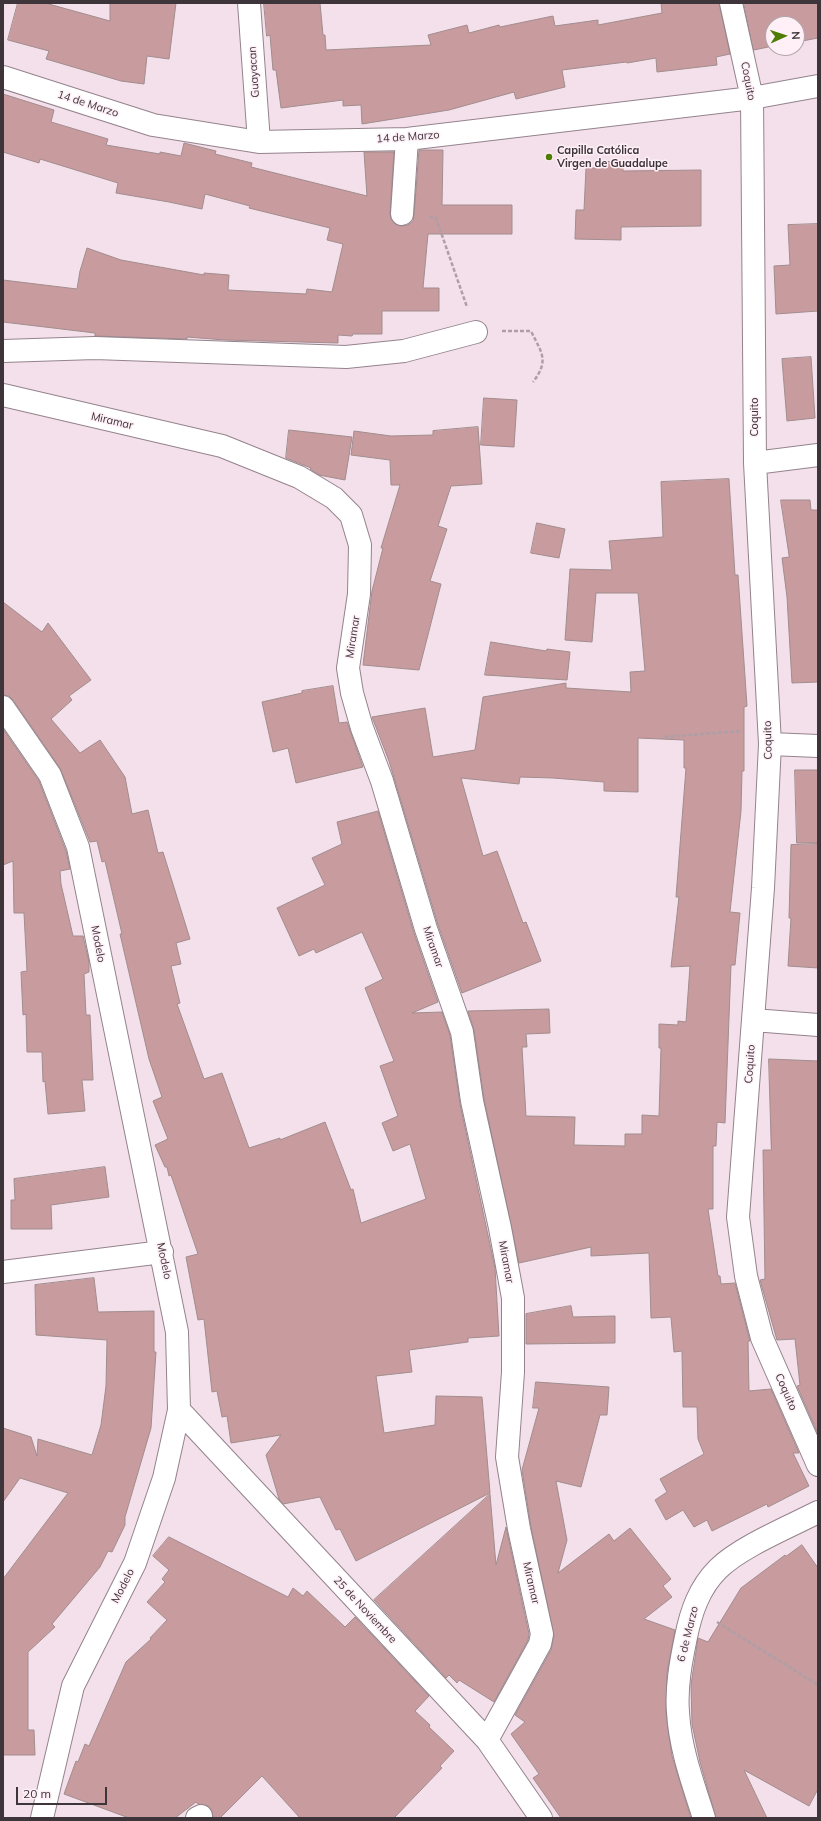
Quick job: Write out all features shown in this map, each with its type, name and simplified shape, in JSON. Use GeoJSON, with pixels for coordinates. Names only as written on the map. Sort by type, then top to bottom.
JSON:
{"type":"FeatureCollection","features":[{"type":"Feature","properties":{"kind":"street","name":"Guayacan"},"geometry":{"type":"LineString","coordinates":[[249,3],[259,142]]}},
{"type":"Feature","properties":{"kind":"street","name":"Coquito"},"geometry":{"type":"LineString","coordinates":[[731,3],[752,98],[755,463],[770,744],[763,888],[738,1217],[746,1276],[762,1338],[818,1465]]}},
{"type":"Feature","properties":{"kind":"street","name":"14 de Marzo"},"geometry":{"type":"LineString","coordinates":[[3,77],[153,125],[259,142],[407,139],[752,98],[818,86]]}},
{"type":"Feature","properties":{"kind":"street"},"geometry":{"type":"LineString","coordinates":[[402,214],[407,139]]}},
{"type":"Feature","properties":{"kind":"street"},"geometry":{"type":"LineString","coordinates":[[3,350],[95,348],[346,358],[404,351],[476,332]]}},
{"type":"Feature","properties":{"kind":"street","name":"Miramar"},"geometry":{"type":"LineString","coordinates":[[3,395],[222,446],[299,477],[334,498],[351,515],[360,545],[359,594],[348,668],[352,693],[362,728],[382,781],[426,929],[462,1032],[472,1101],[500,1228],[513,1298],[513,1372],[507,1457],[519,1530],[542,1634],[540,1644],[487,1740]]}},
{"type":"Feature","properties":{"kind":"street"},"geometry":{"type":"LineString","coordinates":[[755,463],[818,455]]}},
{"type":"Feature","properties":{"kind":"street","name":"Modelo"},"geometry":{"type":"LineString","coordinates":[[3,707],[50,775],[78,847],[147,1189],[162,1252],[178,1332],[179,1410],[164,1478],[135,1563],[73,1686],[42,1818]]}},
{"type":"Feature","properties":{"kind":"street"},"geometry":{"type":"LineString","coordinates":[[770,744],[818,746]]}},
{"type":"Feature","properties":{"kind":"street"},"geometry":{"type":"LineString","coordinates":[[753,1020],[818,1025]]}},
{"type":"Feature","properties":{"kind":"street"},"geometry":{"type":"LineString","coordinates":[[3,1272],[162,1252]]}},
{"type":"Feature","properties":{"kind":"street","name":"25 de Noviembre"},"geometry":{"type":"LineString","coordinates":[[179,1410],[487,1740],[541,1818]]}},
{"type":"Feature","properties":{"kind":"street","name":"6 de Marzo"},"geometry":{"type":"LineString","coordinates":[[704,1818],[685,1758],[678,1712],[680,1666],[690,1617],[700,1592],[718,1569],[741,1552],[818,1512]]}},
{"type":"Feature","properties":{"kind":"path"},"geometry":{"type":"LineString","coordinates":[[402,214],[436,218],[476,332],[531,331],[543,356],[541,372],[533,382]]}},
{"type":"Feature","properties":{"kind":"path"},"geometry":{"type":"LineString","coordinates":[[664,737],[746,730]]}},
{"type":"Feature","properties":{"kind":"path"},"geometry":{"type":"LineString","coordinates":[[694,1608],[818,1685]]}},
{"type":"Feature","properties":{"kind":"building"},"geometry":{"type":"Polygon","coordinates":[[[18,3],[45,3],[110,21],[110,3],[176,3],[169,59],[147,56],[144,84],[121,81],[46,59],[49,51],[8,40],[18,3]]]}},
{"type":"Feature","properties":{"kind":"building"},"geometry":{"type":"Polygon","coordinates":[[[264,3],[320,3],[326,50],[431,45],[428,35],[467,25],[469,33],[499,25],[500,27],[553,16],[555,26],[598,20],[598,25],[662,13],[661,3],[719,3],[730,54],[716,57],[717,65],[657,72],[656,58],[627,63],[562,70],[565,87],[516,99],[514,92],[449,110],[362,124],[361,105],[343,106],[343,100],[281,108],[276,70],[273,70],[270,35],[267,36],[264,3]]]}},
{"type":"Feature","properties":{"kind":"building"},"geometry":{"type":"Polygon","coordinates":[[[744,3],[818,3],[818,38],[805,40],[805,16],[765,16],[765,48],[754,50],[744,3]]]}},
{"type":"Feature","properties":{"kind":"building"},"geometry":{"type":"Polygon","coordinates":[[[3,94],[54,110],[51,122],[108,139],[106,145],[181,156],[184,143],[216,151],[215,154],[252,163],[251,167],[367,196],[364,152],[394,152],[390,214],[391,219],[395,224],[401,226],[408,225],[413,221],[419,150],[443,150],[442,205],[512,205],[512,234],[428,234],[423,288],[439,288],[439,311],[382,311],[382,334],[353,334],[352,336],[338,335],[338,343],[225,340],[187,337],[187,339],[95,336],[95,333],[3,322],[3,280],[77,289],[80,271],[87,248],[121,260],[204,275],[204,273],[229,275],[228,290],[306,294],[307,289],[332,292],[343,244],[327,240],[330,228],[249,208],[250,206],[205,194],[202,209],[116,193],[118,183],[40,159],[39,163],[3,152],[3,94]]]}},
{"type":"Feature","properties":{"kind":"building"},"geometry":{"type":"Polygon","coordinates":[[[596,161],[623,162],[623,171],[701,170],[701,226],[621,227],[621,240],[575,239],[576,210],[584,210],[586,168],[596,168],[596,161]]]}},
{"type":"Feature","properties":{"kind":"building"},"geometry":{"type":"Polygon","coordinates":[[[818,224],[818,311],[776,314],[774,266],[790,265],[788,225],[818,224]]]}},
{"type":"Feature","properties":{"kind":"building"},"geometry":{"type":"Polygon","coordinates":[[[811,357],[815,418],[787,421],[782,359],[811,357]]]}},
{"type":"Feature","properties":{"kind":"building"},"geometry":{"type":"Polygon","coordinates":[[[484,398],[517,400],[514,447],[481,445],[484,398]]]}},
{"type":"Feature","properties":{"kind":"building"},"geometry":{"type":"Polygon","coordinates":[[[478,427],[482,484],[451,486],[438,526],[447,529],[430,581],[441,584],[419,670],[363,665],[372,591],[383,548],[381,548],[400,485],[391,485],[390,460],[351,455],[354,431],[391,436],[433,435],[433,431],[478,427]]]}},
{"type":"Feature","properties":{"kind":"building"},"geometry":{"type":"Polygon","coordinates":[[[289,430],[352,437],[345,480],[319,475],[310,469],[311,468],[286,458],[289,430]]]}},
{"type":"Feature","properties":{"kind":"building"},"geometry":{"type":"Polygon","coordinates":[[[729,479],[735,575],[738,575],[747,706],[744,707],[744,771],[742,771],[741,811],[730,912],[740,913],[735,965],[731,965],[725,1123],[717,1122],[716,1146],[713,1146],[713,1209],[708,1209],[718,1276],[720,1276],[721,1284],[735,1283],[750,1341],[748,1341],[749,1391],[771,1389],[799,1453],[793,1453],[809,1486],[768,1507],[767,1504],[712,1531],[707,1520],[694,1527],[683,1510],[666,1520],[655,1500],[667,1492],[660,1479],[704,1454],[698,1439],[697,1407],[683,1407],[682,1351],[674,1352],[671,1317],[651,1318],[649,1253],[591,1256],[591,1247],[519,1263],[484,1099],[474,1030],[468,1011],[549,1009],[550,1033],[526,1034],[527,1047],[522,1047],[526,1116],[575,1117],[574,1145],[625,1146],[625,1134],[642,1134],[642,1115],[659,1116],[661,1048],[659,1048],[659,1024],[678,1025],[678,1021],[686,1022],[690,966],[671,967],[679,897],[676,897],[686,768],[684,768],[684,740],[638,738],[638,792],[604,791],[604,782],[520,777],[519,784],[461,778],[483,856],[497,851],[523,923],[526,922],[541,961],[462,993],[438,925],[389,761],[372,717],[425,708],[433,757],[475,750],[483,697],[566,683],[566,688],[631,692],[630,672],[645,671],[638,593],[596,593],[592,642],[565,640],[570,569],[612,570],[609,541],[663,537],[661,482],[729,479]]]}},
{"type":"Feature","properties":{"kind":"building"},"geometry":{"type":"Polygon","coordinates":[[[781,500],[810,500],[811,510],[818,510],[818,682],[792,683],[787,597],[782,558],[789,557],[781,500]]]}},
{"type":"Feature","properties":{"kind":"building"},"geometry":{"type":"Polygon","coordinates":[[[537,523],[565,529],[559,558],[531,553],[537,523]]]}},
{"type":"Feature","properties":{"kind":"building"},"geometry":{"type":"Polygon","coordinates":[[[3,602],[42,632],[48,623],[91,680],[69,696],[72,700],[51,719],[80,753],[100,740],[125,777],[132,814],[148,810],[158,853],[163,852],[190,939],[176,943],[181,964],[171,966],[180,1003],[177,1004],[204,1079],[222,1073],[249,1148],[280,1138],[280,1140],[325,1122],[351,1190],[353,1189],[361,1223],[426,1199],[410,1144],[393,1151],[382,1123],[398,1116],[380,1066],[394,1061],[365,988],[383,979],[362,932],[316,953],[314,949],[299,956],[277,908],[325,885],[312,858],[342,844],[337,822],[378,811],[414,933],[438,1002],[412,1013],[442,1012],[450,1035],[460,1104],[495,1268],[499,1336],[468,1338],[468,1342],[409,1350],[412,1372],[376,1376],[384,1433],[435,1425],[436,1396],[482,1397],[490,1493],[356,1561],[340,1529],[336,1530],[320,1497],[283,1504],[279,1499],[266,1455],[281,1435],[231,1443],[227,1416],[222,1417],[217,1391],[212,1392],[204,1319],[198,1320],[186,1257],[198,1254],[171,1175],[169,1176],[167,1167],[165,1167],[155,1145],[168,1139],[153,1101],[162,1097],[149,1059],[105,861],[102,862],[97,841],[90,842],[60,768],[13,700],[9,696],[3,695],[3,602]]]}},
{"type":"Feature","properties":{"kind":"building"},"geometry":{"type":"Polygon","coordinates":[[[491,642],[546,651],[547,649],[570,652],[567,680],[485,675],[491,642]]]}},
{"type":"Feature","properties":{"kind":"building"},"geometry":{"type":"Polygon","coordinates":[[[333,686],[339,723],[347,722],[363,767],[296,783],[288,748],[273,752],[262,702],[302,693],[302,691],[333,686]]]}},
{"type":"Feature","properties":{"kind":"building"},"geometry":{"type":"Polygon","coordinates":[[[3,729],[39,781],[66,851],[70,869],[60,871],[61,884],[73,936],[83,936],[89,962],[89,972],[84,974],[86,1015],[90,1015],[93,1080],[82,1080],[85,1111],[48,1114],[45,1081],[43,1082],[42,1052],[27,1052],[26,1014],[23,1015],[21,972],[27,971],[24,913],[14,913],[13,861],[3,865],[3,729]]]}},
{"type":"Feature","properties":{"kind":"building"},"geometry":{"type":"Polygon","coordinates":[[[795,770],[818,770],[818,843],[797,843],[795,770]]]}},
{"type":"Feature","properties":{"kind":"building"},"geometry":{"type":"Polygon","coordinates":[[[818,844],[818,968],[788,966],[791,918],[789,918],[791,845],[818,844]]]}},
{"type":"Feature","properties":{"kind":"building"},"geometry":{"type":"Polygon","coordinates":[[[769,1059],[818,1061],[818,1434],[797,1386],[800,1385],[795,1339],[777,1340],[760,1280],[765,1279],[763,1150],[771,1150],[769,1059]]]}},
{"type":"Feature","properties":{"kind":"building"},"geometry":{"type":"Polygon","coordinates":[[[105,1167],[109,1197],[51,1205],[52,1229],[11,1229],[11,1200],[15,1200],[14,1179],[105,1167]]]}},
{"type":"Feature","properties":{"kind":"building"},"geometry":{"type":"Polygon","coordinates":[[[94,1278],[98,1312],[154,1311],[154,1352],[156,1352],[151,1428],[125,1517],[125,1525],[112,1552],[108,1551],[100,1567],[52,1624],[55,1627],[28,1652],[28,1730],[34,1730],[35,1755],[3,1755],[3,1579],[68,1493],[20,1478],[3,1502],[3,1428],[31,1437],[37,1456],[38,1439],[92,1455],[101,1425],[106,1386],[107,1340],[36,1335],[35,1285],[94,1278]]]}},
{"type":"Feature","properties":{"kind":"building"},"geometry":{"type":"Polygon","coordinates":[[[571,1306],[573,1317],[615,1316],[615,1343],[526,1344],[526,1314],[571,1306]]]}},
{"type":"Feature","properties":{"kind":"building"},"geometry":{"type":"Polygon","coordinates":[[[536,1382],[609,1387],[607,1415],[600,1415],[581,1487],[556,1481],[567,1540],[558,1573],[609,1534],[614,1541],[630,1528],[671,1579],[663,1586],[672,1597],[644,1619],[675,1630],[667,1673],[666,1713],[672,1756],[691,1818],[561,1818],[533,1778],[539,1774],[511,1734],[525,1722],[515,1715],[551,1650],[554,1636],[531,1527],[522,1470],[539,1408],[533,1408],[536,1382]]]}},
{"type":"Feature","properties":{"kind":"building"},"geometry":{"type":"Polygon","coordinates":[[[490,1494],[496,1565],[506,1527],[529,1634],[528,1640],[494,1702],[459,1680],[457,1683],[449,1675],[446,1678],[374,1600],[490,1494]]]}},
{"type":"Feature","properties":{"kind":"building"},"geometry":{"type":"Polygon","coordinates":[[[169,1537],[288,1597],[293,1588],[303,1596],[307,1591],[345,1627],[355,1617],[429,1696],[415,1711],[454,1751],[440,1766],[442,1768],[394,1818],[300,1818],[262,1776],[220,1818],[213,1818],[212,1811],[208,1806],[198,1804],[196,1802],[175,1818],[129,1818],[64,1794],[76,1761],[78,1762],[85,1744],[89,1746],[126,1662],[151,1639],[150,1638],[167,1620],[147,1602],[165,1582],[162,1579],[169,1570],[153,1556],[169,1537]]]}},
{"type":"Feature","properties":{"kind":"building"},"geometry":{"type":"Polygon","coordinates":[[[802,1545],[818,1568],[818,1789],[809,1806],[744,1770],[767,1818],[716,1818],[700,1762],[692,1724],[691,1685],[698,1638],[708,1642],[741,1588],[785,1555],[786,1556],[802,1545]]]}},
{"type":"Feature","properties":{"kind":"place","name":"Capilla Católica Virgen de Guadalupe"},"geometry":{"type":"Point","coordinates":[549,157]}}]}
